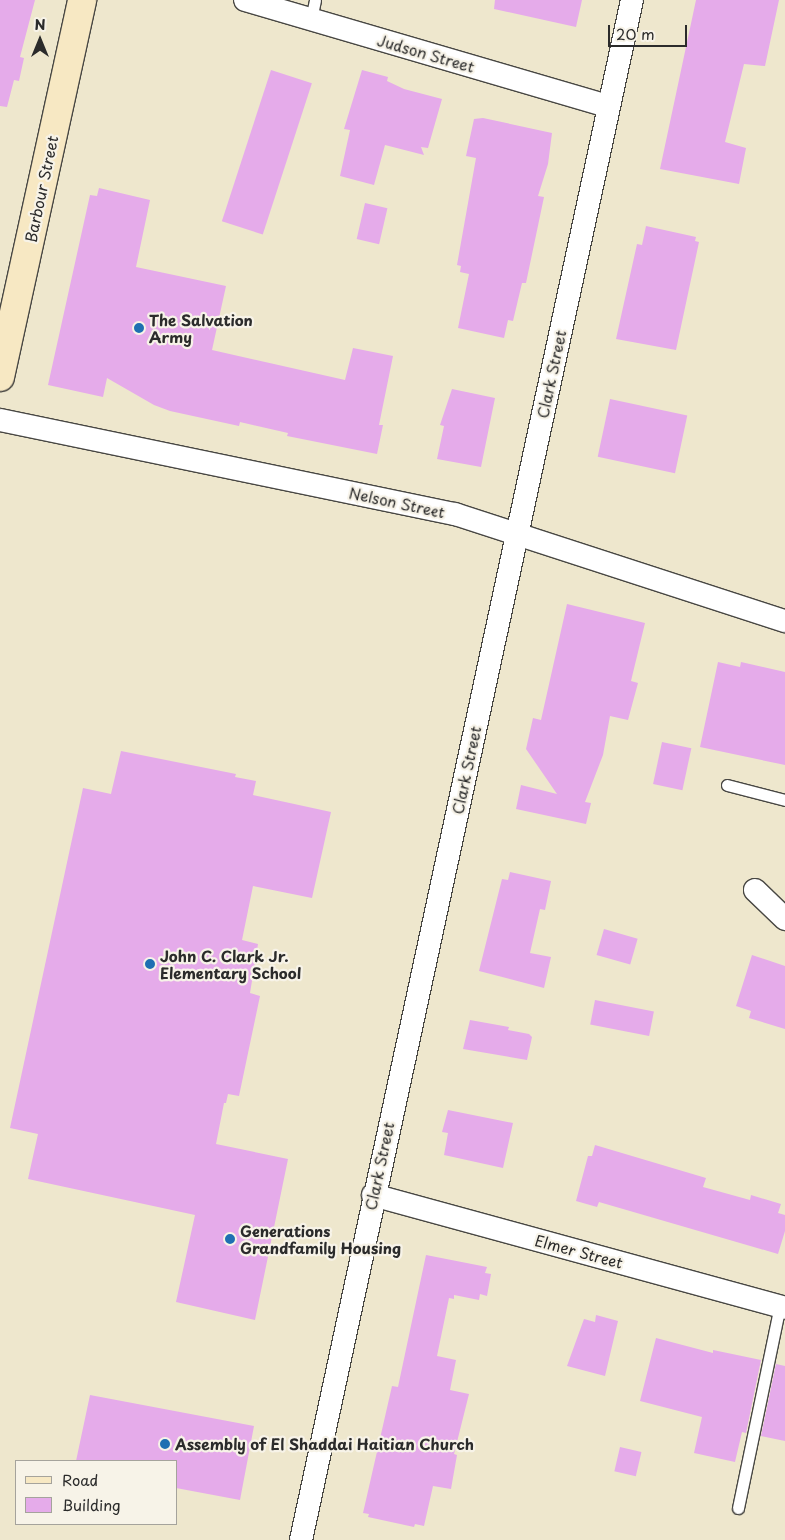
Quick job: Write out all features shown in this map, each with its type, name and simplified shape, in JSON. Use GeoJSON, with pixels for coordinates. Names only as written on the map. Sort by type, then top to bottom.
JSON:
{"type":"FeatureCollection","features":[{"type":"Feature","properties":{"kind":"street","name":"Barbour Street"},"geometry":{"type":"LineString","coordinates":[[0,377],[82,0]]}},
{"type":"Feature","properties":{"kind":"street","name":"Judson Street"},"geometry":{"type":"LineString","coordinates":[[245,0],[313,10],[608,106]]}},
{"type":"Feature","properties":{"kind":"street","name":"Clark Street"},"geometry":{"type":"LineString","coordinates":[[301,1540],[373,1195],[632,0]]}},
{"type":"Feature","properties":{"kind":"street","name":"Nelson Street"},"geometry":{"type":"LineString","coordinates":[[0,420],[455,514],[785,621]]}},
{"type":"Feature","properties":{"kind":"street"},"geometry":{"type":"LineString","coordinates":[[755,890],[785,919]]}},
{"type":"Feature","properties":{"kind":"street","name":"Elmer Street"},"geometry":{"type":"LineString","coordinates":[[373,1195],[783,1307]]}},
{"type":"Feature","properties":{"kind":"lane"},"geometry":{"type":"LineString","coordinates":[[727,785],[785,800]]}},
{"type":"Feature","properties":{"kind":"lane"},"geometry":{"type":"LineString","coordinates":[[738,1508],[783,1307]]}},
{"type":"Feature","properties":{"kind":"building"},"geometry":{"type":"Polygon","coordinates":[[[0,0],[35,0],[20,57],[24,58],[19,81],[14,80],[7,107],[0,106],[0,0]]]}},
{"type":"Feature","properties":{"kind":"building"},"geometry":{"type":"Polygon","coordinates":[[[495,0],[582,0],[576,27],[494,9],[495,0]]]}},
{"type":"Feature","properties":{"kind":"building"},"geometry":{"type":"Polygon","coordinates":[[[696,0],[779,0],[765,66],[744,64],[725,142],[746,148],[739,184],[660,169],[696,0]]]}},
{"type":"Feature","properties":{"kind":"building"},"geometry":{"type":"Polygon","coordinates":[[[271,70],[312,83],[263,235],[222,221],[271,70]]]}},
{"type":"Feature","properties":{"kind":"building"},"geometry":{"type":"Polygon","coordinates":[[[362,70],[388,77],[387,81],[404,89],[442,99],[428,148],[421,147],[424,155],[385,145],[374,185],[340,176],[350,130],[344,129],[362,70]]]}},
{"type":"Feature","properties":{"kind":"building"},"geometry":{"type":"Polygon","coordinates":[[[483,118],[552,133],[548,164],[538,196],[544,197],[526,283],[522,283],[513,321],[508,320],[504,338],[458,328],[469,274],[460,272],[461,266],[457,265],[476,158],[466,156],[474,119],[483,118]]]}},
{"type":"Feature","properties":{"kind":"building","name":"The Salvation Army"},"geometry":{"type":"Polygon","coordinates":[[[99,188],[150,200],[136,267],[226,286],[212,350],[345,380],[353,348],[393,356],[379,425],[383,425],[377,454],[287,436],[288,433],[240,422],[239,426],[170,411],[154,405],[107,378],[103,397],[48,385],[90,195],[97,196],[99,188]]]}},
{"type":"Feature","properties":{"kind":"building"},"geometry":{"type":"Polygon","coordinates":[[[365,203],[387,208],[379,244],[357,239],[365,203]]]}},
{"type":"Feature","properties":{"kind":"building"},"geometry":{"type":"Polygon","coordinates":[[[646,226],[696,237],[695,241],[699,242],[676,350],[616,339],[637,244],[642,245],[646,226]]]}},
{"type":"Feature","properties":{"kind":"building"},"geometry":{"type":"Polygon","coordinates":[[[452,389],[495,398],[481,467],[437,459],[444,426],[440,425],[452,389]]]}},
{"type":"Feature","properties":{"kind":"building"},"geometry":{"type":"Polygon","coordinates":[[[610,399],[687,415],[675,473],[598,457],[610,399]]]}},
{"type":"Feature","properties":{"kind":"building"},"geometry":{"type":"Polygon","coordinates":[[[567,604],[645,623],[631,681],[638,683],[628,720],[610,716],[603,755],[585,802],[591,803],[586,824],[516,809],[521,785],[557,794],[526,749],[533,718],[541,720],[567,604]]]}},
{"type":"Feature","properties":{"kind":"building"},"geometry":{"type":"Polygon","coordinates":[[[718,662],[740,667],[741,662],[785,672],[785,765],[700,747],[718,662]]]}},
{"type":"Feature","properties":{"kind":"building"},"geometry":{"type":"Polygon","coordinates":[[[662,742],[691,748],[682,790],[653,784],[662,742]]]}},
{"type":"Feature","properties":{"kind":"building","name":"John C. Clark Jr. Elementary School"},"geometry":{"type":"Polygon","coordinates":[[[121,751],[236,774],[235,777],[256,781],[253,795],[331,812],[312,898],[253,886],[242,940],[258,944],[250,993],[260,996],[239,1096],[228,1094],[226,1103],[224,1103],[216,1144],[288,1159],[255,1320],[176,1302],[195,1215],[28,1179],[38,1134],[10,1128],[83,788],[111,794],[121,751]]]}},
{"type":"Feature","properties":{"kind":"building"},"geometry":{"type":"Polygon","coordinates":[[[510,872],[551,881],[545,910],[540,909],[530,953],[551,957],[544,988],[479,971],[502,879],[508,880],[510,872]]]}},
{"type":"Feature","properties":{"kind":"building"},"geometry":{"type":"Polygon","coordinates":[[[604,929],[638,939],[630,965],[597,955],[604,929]]]}},
{"type":"Feature","properties":{"kind":"building"},"geometry":{"type":"Polygon","coordinates":[[[752,955],[785,966],[785,1029],[749,1018],[751,1011],[736,1006],[752,955]]]}},
{"type":"Feature","properties":{"kind":"building"},"geometry":{"type":"Polygon","coordinates":[[[595,1000],[654,1011],[649,1036],[590,1025],[595,1000]]]}},
{"type":"Feature","properties":{"kind":"building"},"geometry":{"type":"Polygon","coordinates":[[[470,1020],[509,1027],[508,1030],[529,1034],[532,1037],[527,1060],[463,1049],[470,1020]]]}},
{"type":"Feature","properties":{"kind":"building"},"geometry":{"type":"Polygon","coordinates":[[[448,1110],[513,1123],[503,1168],[444,1155],[448,1133],[442,1132],[448,1110]]]}},
{"type":"Feature","properties":{"kind":"building"},"geometry":{"type":"Polygon","coordinates":[[[595,1145],[706,1178],[703,1187],[750,1200],[751,1195],[781,1204],[778,1213],[785,1215],[785,1231],[778,1254],[599,1202],[597,1207],[576,1201],[588,1156],[592,1156],[595,1145]]]}},
{"type":"Feature","properties":{"kind":"building"},"geometry":{"type":"Polygon","coordinates":[[[426,1255],[487,1267],[485,1273],[491,1274],[487,1296],[480,1294],[479,1300],[454,1295],[454,1299],[449,1298],[437,1356],[456,1360],[450,1390],[469,1394],[454,1454],[457,1455],[451,1489],[433,1486],[424,1526],[415,1524],[414,1527],[368,1517],[369,1514],[363,1513],[392,1386],[398,1387],[426,1255]]]}},
{"type":"Feature","properties":{"kind":"building"},"geometry":{"type":"Polygon","coordinates":[[[596,1315],[618,1321],[605,1376],[567,1366],[584,1319],[595,1322],[596,1315]]]}},
{"type":"Feature","properties":{"kind":"building"},"geometry":{"type":"Polygon","coordinates":[[[656,1338],[713,1353],[713,1350],[761,1360],[746,1433],[742,1432],[735,1462],[694,1453],[702,1417],[640,1401],[656,1338]]]}},
{"type":"Feature","properties":{"kind":"building"},"geometry":{"type":"Polygon","coordinates":[[[776,1364],[785,1366],[785,1441],[761,1436],[776,1364]]]}},
{"type":"Feature","properties":{"kind":"building","name":"Assembly of El Shaddai Haitian Church"},"geometry":{"type":"Polygon","coordinates":[[[90,1395],[254,1426],[240,1500],[178,1488],[178,1460],[76,1460],[90,1395]]]}},
{"type":"Feature","properties":{"kind":"building"},"geometry":{"type":"Polygon","coordinates":[[[620,1447],[641,1452],[636,1476],[614,1471],[620,1447]]]}},
{"type":"Feature","properties":{"kind":"place","name":"The Salvation Army"},"geometry":{"type":"Point","coordinates":[139,328]}},
{"type":"Feature","properties":{"kind":"place","name":"John C. Clark Jr. Elementary School"},"geometry":{"type":"Point","coordinates":[150,964]}},
{"type":"Feature","properties":{"kind":"place","name":"Generations Grandfamily Housing"},"geometry":{"type":"Point","coordinates":[230,1239]}},
{"type":"Feature","properties":{"kind":"place","name":"Assembly of El Shaddai Haitian Church"},"geometry":{"type":"Point","coordinates":[165,1444]}}]}
